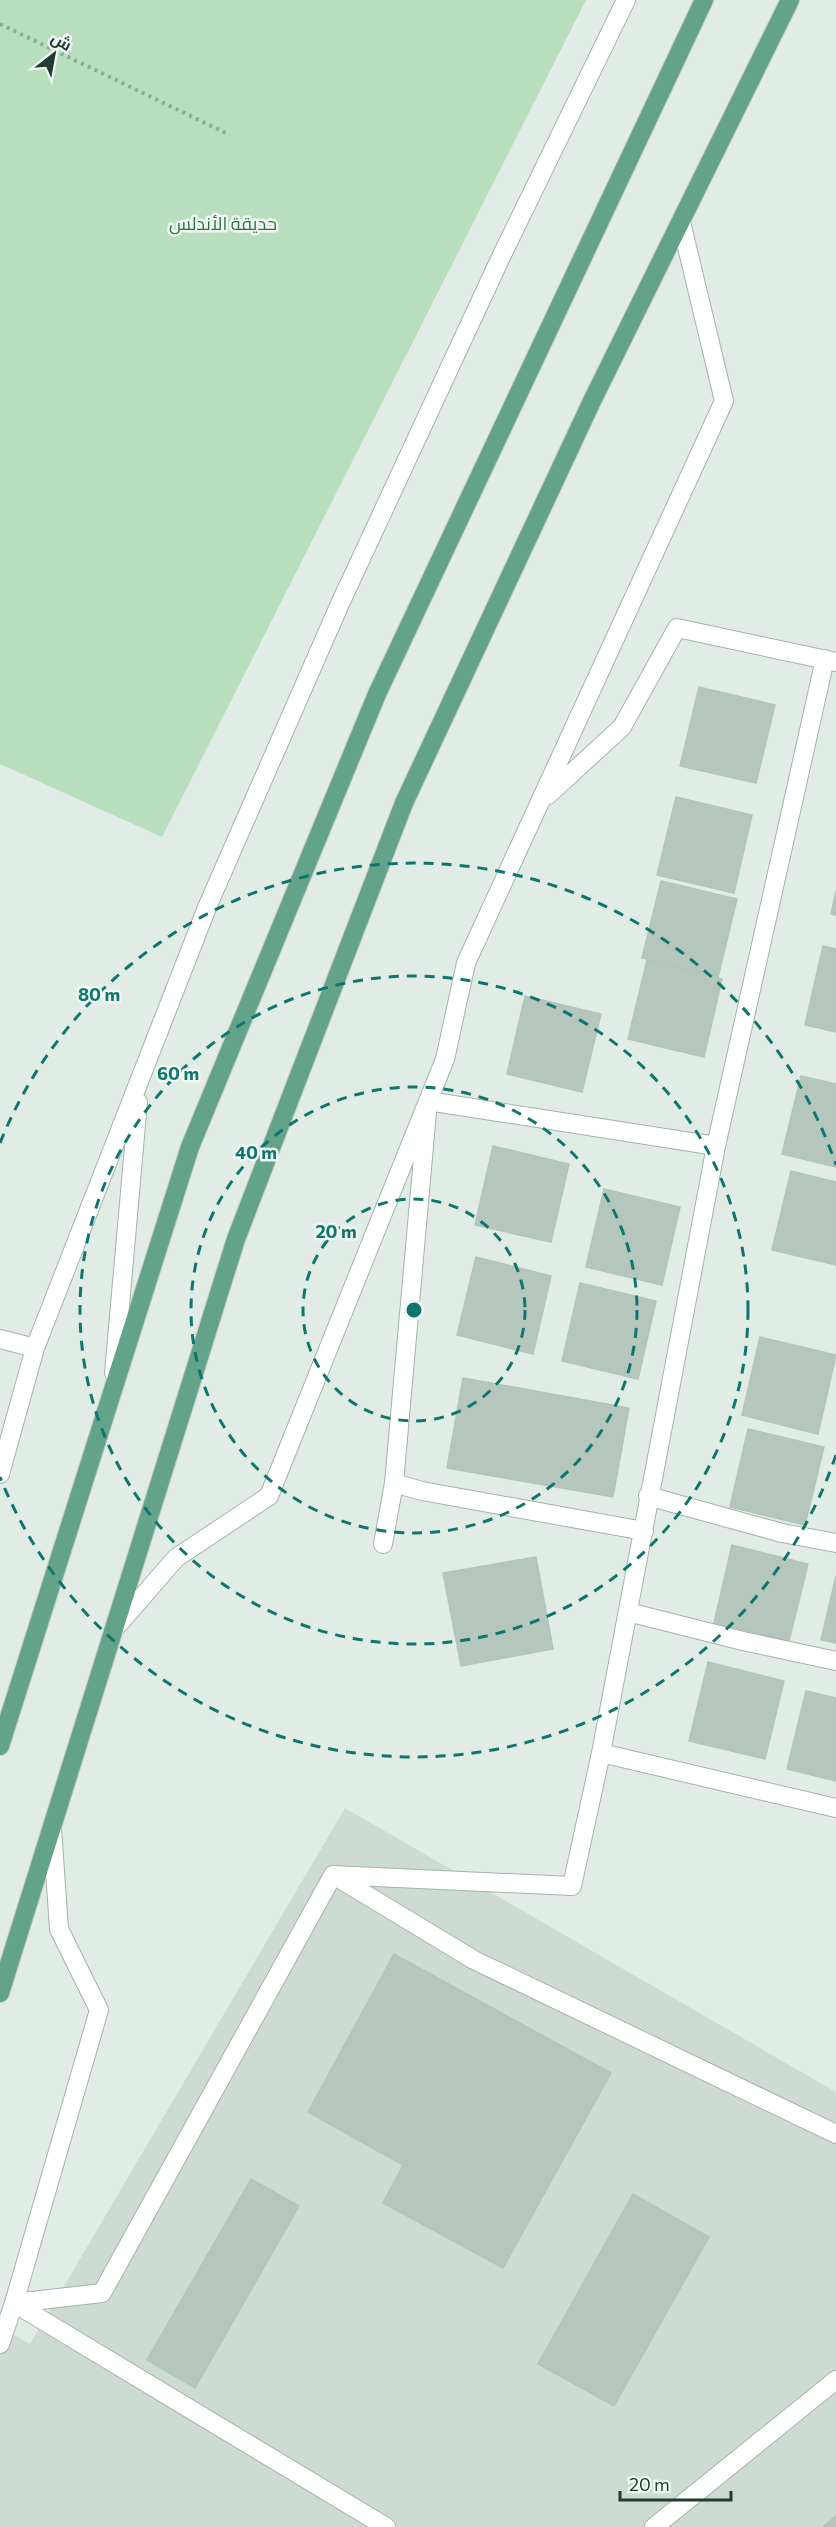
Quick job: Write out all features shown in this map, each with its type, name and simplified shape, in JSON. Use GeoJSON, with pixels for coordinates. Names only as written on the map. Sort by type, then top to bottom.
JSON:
{"type":"FeatureCollection","features":[{"type":"Feature","properties":{"kind":"main road"},"geometry":{"type":"LineString","coordinates":[[0,1746],[190,1147],[377,694],[704,0]]}},
{"type":"Feature","properties":{"kind":"main road"},"geometry":{"type":"LineString","coordinates":[[0,1993],[236,1239],[404,803],[592,401],[790,0]]}},
{"type":"Feature","properties":{"kind":"street"},"geometry":{"type":"LineString","coordinates":[[0,1474],[35,1348],[208,905],[339,606],[500,259],[626,0]]}},
{"type":"Feature","properties":{"kind":"street"},"geometry":{"type":"LineString","coordinates":[[116,1627],[176,1558],[269,1496],[445,1059],[466,963],[724,401],[681,222]]}},
{"type":"Feature","properties":{"kind":"street"},"geometry":{"type":"LineString","coordinates":[[333,1875],[572,1886],[601,1753],[716,1146],[831,660],[677,628],[622,727],[541,801]]}},
{"type":"Feature","properties":{"kind":"street"},"geometry":{"type":"LineString","coordinates":[[113,1390],[139,1082]]}},
{"type":"Feature","properties":{"kind":"street"},"geometry":{"type":"LineString","coordinates":[[428,1101],[716,1146]]}},
{"type":"Feature","properties":{"kind":"street"},"geometry":{"type":"LineString","coordinates":[[383,1544],[394,1483],[428,1101]]}},
{"type":"Feature","properties":{"kind":"street"},"geometry":{"type":"LineString","coordinates":[[0,1339],[35,1348]]}},
{"type":"Feature","properties":{"kind":"street"},"geometry":{"type":"LineString","coordinates":[[394,1483],[422,1491],[644,1531]]}},
{"type":"Feature","properties":{"kind":"street"},"geometry":{"type":"LineString","coordinates":[[648,1496],[782,1533],[836,1543]]}},
{"type":"Feature","properties":{"kind":"street"},"geometry":{"type":"LineString","coordinates":[[628,1612],[743,1641],[836,1661]]}},
{"type":"Feature","properties":{"kind":"street"},"geometry":{"type":"LineString","coordinates":[[601,1753],[836,1808]]}},
{"type":"Feature","properties":{"kind":"street"},"geometry":{"type":"LineString","coordinates":[[0,2344],[99,2010],[59,1929],[52,1828]]}},
{"type":"Feature","properties":{"kind":"street"},"geometry":{"type":"LineString","coordinates":[[333,1875],[474,1960],[836,2134]]}},
{"type":"Feature","properties":{"kind":"street"},"geometry":{"type":"LineString","coordinates":[[14,2303],[102,2294],[333,1875]]}},
{"type":"Feature","properties":{"kind":"street"},"geometry":{"type":"LineString","coordinates":[[14,2303],[386,2527]]}},
{"type":"Feature","properties":{"kind":"street"},"geometry":{"type":"LineString","coordinates":[[654,2527],[836,2380]]}},
{"type":"Feature","properties":{"kind":"path"},"geometry":{"type":"LineString","coordinates":[[0,24],[230,135]]}},
{"type":"Feature","properties":{"kind":"shaded area"},"geometry":{"type":"Polygon","coordinates":[[[345,1808],[836,2092],[836,2527],[0,2527],[0,2327],[30,2344],[345,1808]]]}},
{"type":"Feature","properties":{"kind":"green space","name":"حديقة الأندلس"},"geometry":{"type":"Polygon","coordinates":[[[0,0],[586,0],[162,837],[0,764],[0,0]]]}},
{"type":"Feature","properties":{"kind":"building"},"geometry":{"type":"Polygon","coordinates":[[[699,687],[775,705],[756,783],[680,766],[699,687]]]}},
{"type":"Feature","properties":{"kind":"building"},"geometry":{"type":"Polygon","coordinates":[[[676,797],[752,815],[734,893],[657,875],[676,797]]]}},
{"type":"Feature","properties":{"kind":"building"},"geometry":{"type":"Polygon","coordinates":[[[661,881],[737,899],[718,977],[642,958],[661,881]]]}},
{"type":"Feature","properties":{"kind":"building"},"geometry":{"type":"Polygon","coordinates":[[[836,891],[836,915],[831,914],[836,891]]]}},
{"type":"Feature","properties":{"kind":"building"},"geometry":{"type":"Polygon","coordinates":[[[823,946],[836,949],[836,1032],[805,1025],[823,946]]]}},
{"type":"Feature","properties":{"kind":"building"},"geometry":{"type":"Polygon","coordinates":[[[647,960],[722,979],[704,1057],[628,1039],[647,960]]]}},
{"type":"Feature","properties":{"kind":"building"},"geometry":{"type":"Polygon","coordinates":[[[525,996],[601,1014],[582,1092],[507,1074],[525,996]]]}},
{"type":"Feature","properties":{"kind":"building"},"geometry":{"type":"Polygon","coordinates":[[[801,1076],[836,1084],[836,1167],[782,1154],[801,1076]]]}},
{"type":"Feature","properties":{"kind":"building"},"geometry":{"type":"Polygon","coordinates":[[[493,1146],[569,1164],[551,1242],[475,1225],[493,1146]]]}},
{"type":"Feature","properties":{"kind":"building"},"geometry":{"type":"Polygon","coordinates":[[[791,1171],[836,1182],[836,1265],[772,1250],[791,1171]]]}},
{"type":"Feature","properties":{"kind":"building"},"geometry":{"type":"Polygon","coordinates":[[[604,1189],[680,1207],[662,1285],[586,1267],[604,1189]]]}},
{"type":"Feature","properties":{"kind":"building"},"geometry":{"type":"Polygon","coordinates":[[[476,1257],[551,1276],[533,1354],[457,1335],[476,1257]]]}},
{"type":"Feature","properties":{"kind":"building"},"geometry":{"type":"Polygon","coordinates":[[[580,1283],[656,1301],[638,1379],[562,1361],[580,1283]]]}},
{"type":"Feature","properties":{"kind":"building"},"geometry":{"type":"Polygon","coordinates":[[[760,1337],[836,1355],[818,1434],[742,1415],[760,1337]]]}},
{"type":"Feature","properties":{"kind":"building"},"geometry":{"type":"Polygon","coordinates":[[[463,1378],[629,1408],[613,1497],[447,1468],[463,1378]]]}},
{"type":"Feature","properties":{"kind":"building"},"geometry":{"type":"Polygon","coordinates":[[[748,1429],[824,1447],[805,1525],[730,1507],[748,1429]]]}},
{"type":"Feature","properties":{"kind":"building"},"geometry":{"type":"Polygon","coordinates":[[[732,1545],[808,1564],[789,1641],[714,1623],[732,1545]]]}},
{"type":"Feature","properties":{"kind":"building"},"geometry":{"type":"Polygon","coordinates":[[[536,1557],[553,1649],[461,1666],[443,1573],[536,1557]]]}},
{"type":"Feature","properties":{"kind":"building"},"geometry":{"type":"Polygon","coordinates":[[[836,1576],[836,1643],[821,1640],[836,1576]]]}},
{"type":"Feature","properties":{"kind":"building"},"geometry":{"type":"Polygon","coordinates":[[[708,1662],[784,1681],[765,1759],[689,1741],[708,1662]]]}},
{"type":"Feature","properties":{"kind":"building"},"geometry":{"type":"Polygon","coordinates":[[[806,1691],[836,1698],[836,1781],[787,1769],[806,1691]]]}},
{"type":"Feature","properties":{"kind":"building"},"geometry":{"type":"Polygon","coordinates":[[[394,1954],[611,2073],[503,2268],[383,2203],[403,2165],[308,2112],[394,1954]]]}},
{"type":"Feature","properties":{"kind":"building"},"geometry":{"type":"Polygon","coordinates":[[[251,2179],[299,2206],[195,2388],[147,2360],[251,2179]]]}},
{"type":"Feature","properties":{"kind":"building"},"geometry":{"type":"Polygon","coordinates":[[[633,2194],[709,2237],[614,2406],[538,2364],[633,2194]]]}},
{"type":"Feature","properties":{"kind":"building"},"geometry":{"type":"Polygon","coordinates":[[[836,2516],[836,2527],[823,2527],[836,2516]]]}}]}
